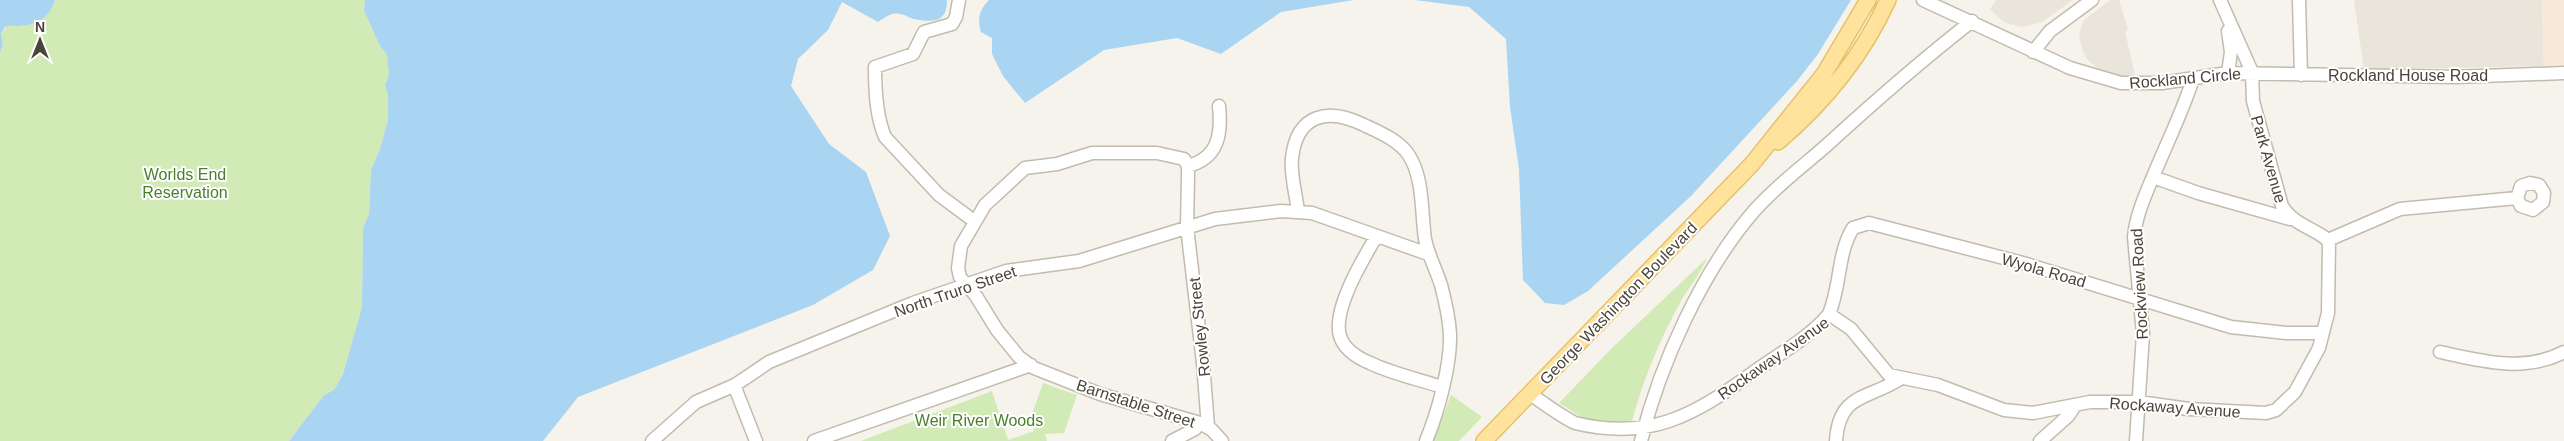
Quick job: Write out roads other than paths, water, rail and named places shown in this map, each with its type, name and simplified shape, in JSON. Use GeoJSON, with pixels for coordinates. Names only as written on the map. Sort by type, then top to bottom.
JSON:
{"type":"FeatureCollection","features":[{"type":"Feature","properties":{"kind":"main road","name":"George Washington Boulevard"},"geometry":{"type":"LineString","coordinates":[[1752,164],[1824,74],[1868,0]]}},
{"type":"Feature","properties":{"kind":"main road","name":"George Washington Boulevard"},"geometry":{"type":"LineString","coordinates":[[1484,441],[1752,164],[1797,125],[1837,84],[1860,52],[1888,0]]}},
{"type":"Feature","properties":{"kind":"street"},"geometry":{"type":"LineString","coordinates":[[959,0],[956,17],[952,24],[928,30],[922,34],[918,47],[913,54],[876,67],[878,111],[885,138],[939,195],[974,222]]}},
{"type":"Feature","properties":{"kind":"street","name":"Rockland Circle"},"geometry":{"type":"LineString","coordinates":[[1923,0],[1972,21],[2032,52],[2070,68],[2113,82],[2138,84],[2193,79],[2228,73],[2252,72]]}},
{"type":"Feature","properties":{"kind":"street"},"geometry":{"type":"LineString","coordinates":[[2032,52],[2050,31],[2092,0]]}},
{"type":"Feature","properties":{"kind":"street","name":"Park Avenue"},"geometry":{"type":"LineString","coordinates":[[2220,0],[2226,19],[2252,72],[2253,101],[2279,199],[2290,218],[2328,240]]}},
{"type":"Feature","properties":{"kind":"street"},"geometry":{"type":"LineString","coordinates":[[2299,0],[2301,75]]}},
{"type":"Feature","properties":{"kind":"street","name":"Park Avenue"},"geometry":{"type":"LineString","coordinates":[[2226,19],[2231,52],[2228,73]]}},
{"type":"Feature","properties":{"kind":"street"},"geometry":{"type":"LineString","coordinates":[[1641,438],[1660,377],[1684,322],[1722,255],[1754,212],[1789,176],[1972,21]]}},
{"type":"Feature","properties":{"kind":"street","name":"Rockland House Road"},"geometry":{"type":"LineString","coordinates":[[2252,72],[2301,75],[2455,76],[2564,73]]}},
{"type":"Feature","properties":{"kind":"street","name":"Rockview Road"},"geometry":{"type":"LineString","coordinates":[[2136,441],[2143,334],[2142,298],[2134,237],[2138,212],[2184,105],[2193,79]]}},
{"type":"Feature","properties":{"kind":"street"},"geometry":{"type":"LineString","coordinates":[[1188,166],[1200,163],[1216,147],[1220,124],[1219,106]]}},
{"type":"Feature","properties":{"kind":"street"},"geometry":{"type":"LineString","coordinates":[[1298,210],[1292,159],[1297,139],[1309,122],[1325,114],[1339,115],[1389,137],[1408,154],[1417,177],[1428,254],[1441,286],[1450,335],[1442,387],[1426,441]]}},
{"type":"Feature","properties":{"kind":"street","name":"Barnstable Street"},"geometry":{"type":"LineString","coordinates":[[1188,166],[1184,159],[1157,153],[1092,154],[1057,164],[1024,168],[995,193],[974,222],[966,236],[959,257],[960,277],[1001,336],[1019,357],[1031,365],[1100,394],[1204,425],[1222,441]]}},
{"type":"Feature","properties":{"kind":"street","name":"Rowley Street"},"geometry":{"type":"LineString","coordinates":[[1188,166],[1189,201],[1187,227],[1203,363],[1204,425]]}},
{"type":"Feature","properties":{"kind":"street"},"geometry":{"type":"LineString","coordinates":[[2153,177],[2198,193],[2290,218]]}},
{"type":"Feature","properties":{"kind":"street"},"geometry":{"type":"LineString","coordinates":[[2323,333],[2328,313],[2328,240],[2400,209],[2517,198]]}},
{"type":"Feature","properties":{"kind":"street","name":"North Truro Street"},"geometry":{"type":"LineString","coordinates":[[652,441],[696,402],[734,385],[769,362],[913,303],[989,276],[1024,267],[1079,261],[1187,227],[1243,214],[1298,210],[1335,219],[1376,237],[1428,254]]}},
{"type":"Feature","properties":{"kind":"street","name":"Wyola Road"},"geometry":{"type":"LineString","coordinates":[[1829,314],[1836,294],[1846,238],[1853,228],[1870,224],[1935,239],[2142,298],[2231,327],[2286,333],[2323,333]]}},
{"type":"Feature","properties":{"kind":"street"},"geometry":{"type":"LineString","coordinates":[[1376,237],[1345,299],[1340,314],[1340,335],[1346,347],[1368,363],[1403,376],[1442,387]]}},
{"type":"Feature","properties":{"kind":"street","name":"Rockaway Avenue"},"geometry":{"type":"LineString","coordinates":[[1530,394],[1559,413],[1588,428],[1605,434],[1641,438],[1676,424],[1799,341],[1819,326],[1829,314],[1850,329],[1889,375],[1938,386],[1991,407],[2033,413],[2090,402],[2139,402],[2198,410],[2272,412],[2283,405],[2300,385],[2316,356],[2323,333]]}},
{"type":"Feature","properties":{"kind":"street"},"geometry":{"type":"LineString","coordinates":[[2440,352],[2512,364],[2546,360],[2564,352]]}},
{"type":"Feature","properties":{"kind":"street"},"geometry":{"type":"LineString","coordinates":[[814,441],[1031,365]]}},
{"type":"Feature","properties":{"kind":"street"},"geometry":{"type":"LineString","coordinates":[[1836,441],[1839,422],[1848,406],[1900,379]]}},
{"type":"Feature","properties":{"kind":"street"},"geometry":{"type":"LineString","coordinates":[[734,385],[756,441]]}},
{"type":"Feature","properties":{"kind":"street"},"geometry":{"type":"LineString","coordinates":[[2040,441],[2068,416],[2075,406]]}},
{"type":"Feature","properties":{"kind":"street"},"geometry":{"type":"LineString","coordinates":[[1172,441],[1204,425]]}},
{"type":"Feature","properties":{"kind":"water"},"geometry":{"type":"Polygon","coordinates":[[[0,0],[55,0],[46,16],[36,23],[5,27],[1,34],[3,44],[0,53],[0,0]]]}},
{"type":"Feature","properties":{"kind":"water"},"geometry":{"type":"Polygon","coordinates":[[[365,0],[947,0],[945,13],[942,17],[933,21],[894,14],[878,22],[842,2],[828,30],[798,59],[791,86],[829,144],[866,172],[890,236],[873,270],[813,305],[578,397],[543,441],[289,441],[324,395],[334,390],[343,374],[362,307],[363,228],[369,214],[371,170],[380,149],[388,120],[388,95],[385,85],[389,75],[387,55],[380,46],[364,11],[365,0]]]}},
{"type":"Feature","properties":{"kind":"water"},"geometry":{"type":"Polygon","coordinates":[[[989,0],[1354,0],[1281,12],[1221,54],[1177,38],[1104,50],[1025,103],[1003,76],[992,54],[992,38],[981,32],[980,15],[983,7],[989,0]]]}},
{"type":"Feature","properties":{"kind":"water"},"geometry":{"type":"Polygon","coordinates":[[[1415,0],[1851,0],[1818,54],[1797,81],[1691,196],[1588,291],[1564,305],[1545,303],[1523,280],[1519,169],[1510,107],[1506,39],[1469,7],[1415,0]]]}},
{"type":"Feature","properties":{"kind":"park label","name":"Worlds End Reservation"},"geometry":{"type":"Point","coordinates":[185,183]}},
{"type":"Feature","properties":{"kind":"park label","name":"Weir River Woods"},"geometry":{"type":"Point","coordinates":[979,420]}}]}
